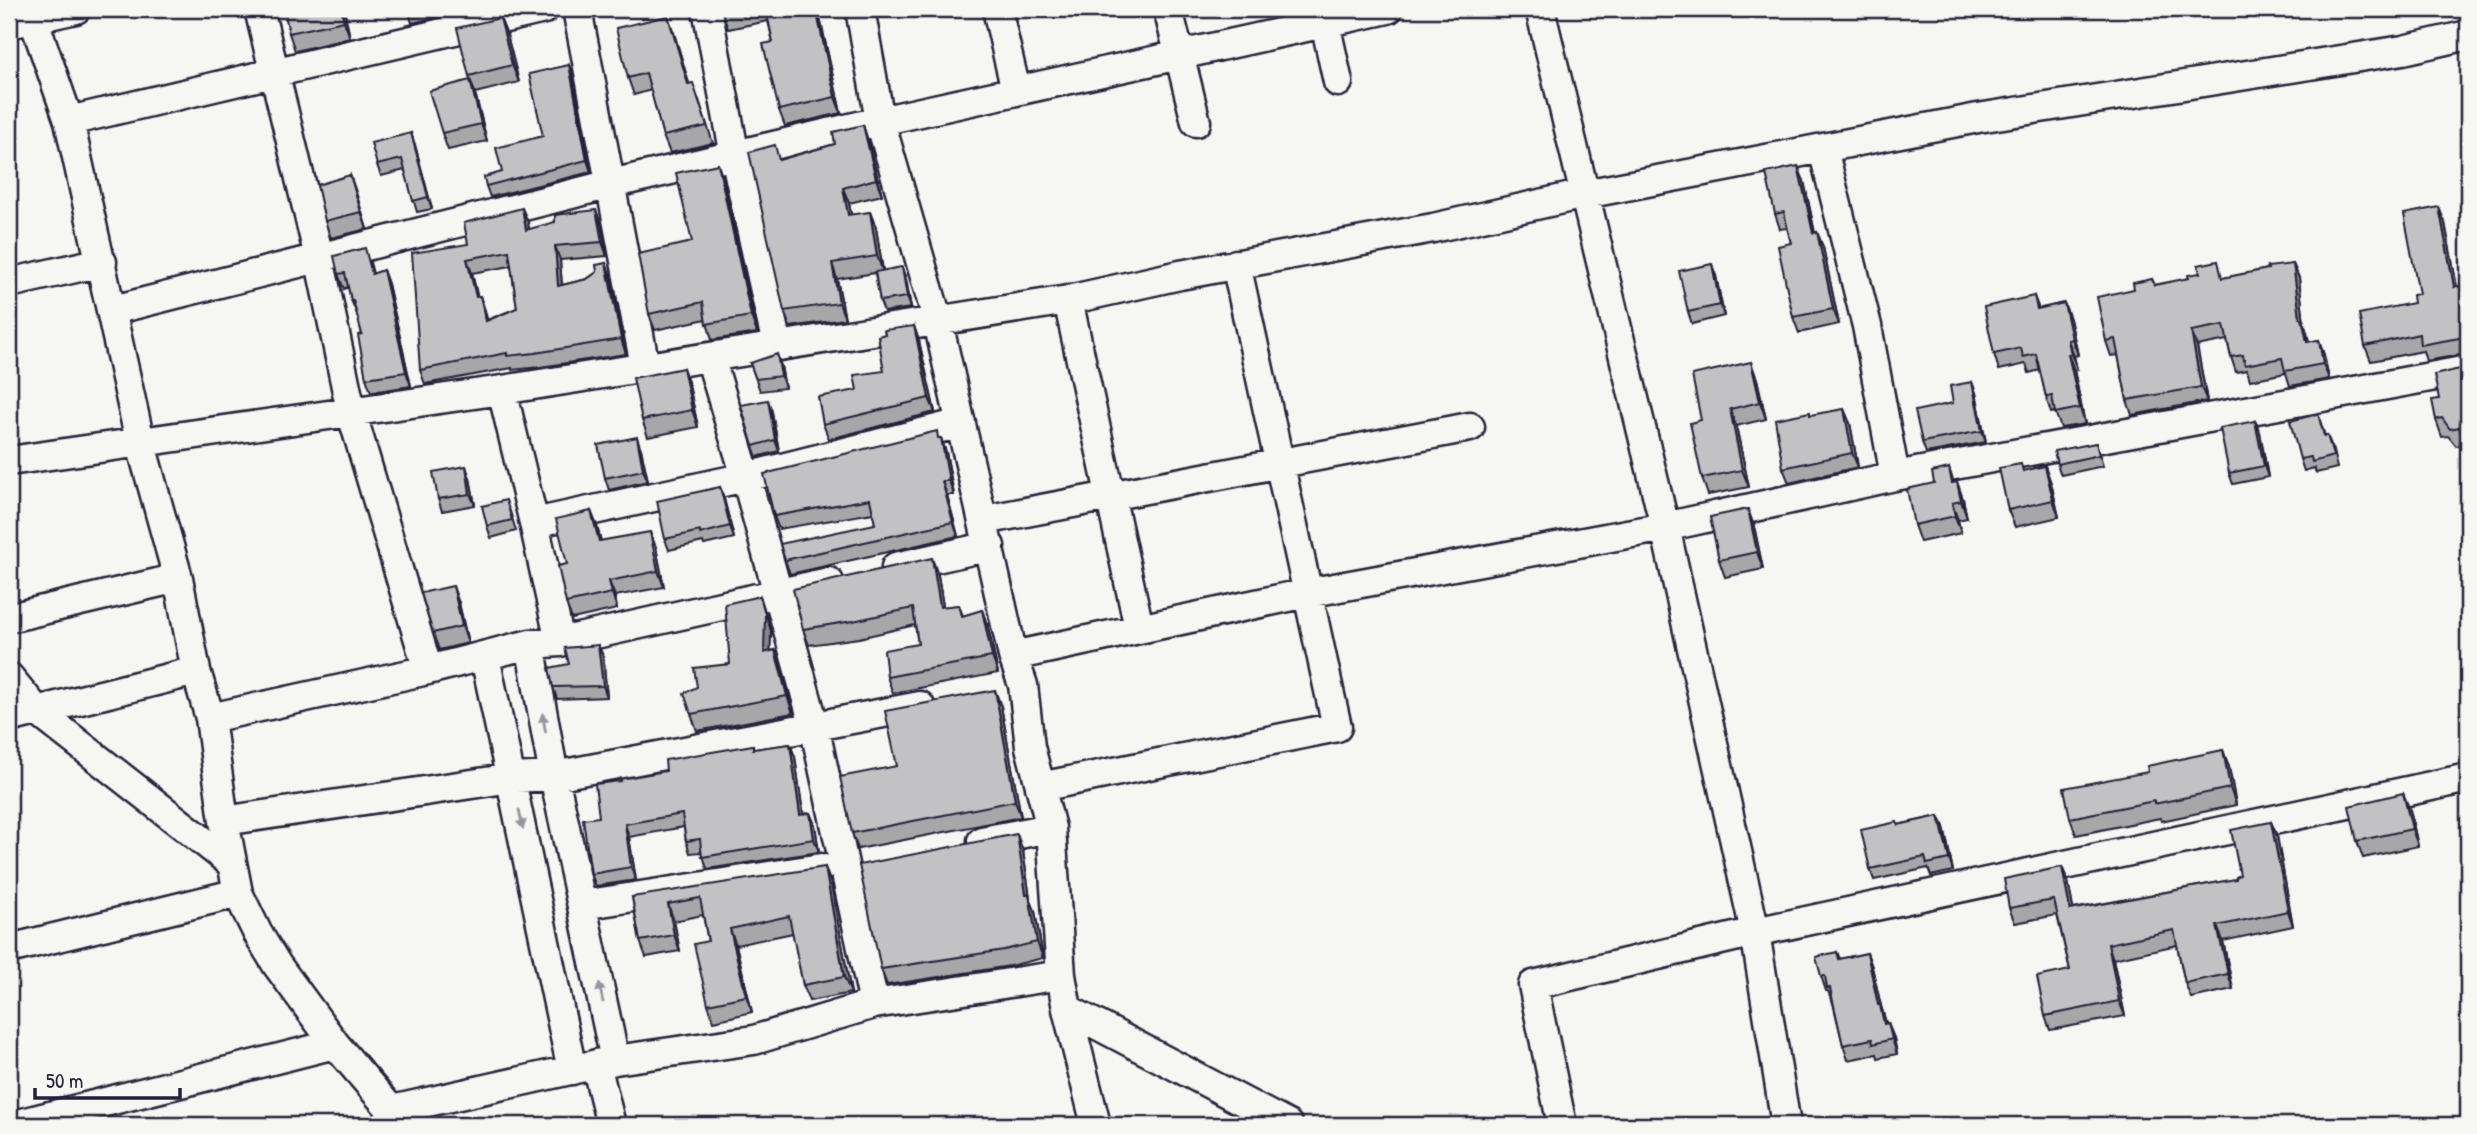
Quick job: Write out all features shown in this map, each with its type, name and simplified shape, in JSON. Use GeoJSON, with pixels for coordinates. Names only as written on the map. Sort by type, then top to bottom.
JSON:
{"type":"FeatureCollection","features":[{"type":"Feature","properties":{"kind":"street"},"geometry":{"type":"LineString","coordinates":[[76,9],[24,17],[69,121],[140,441],[178,578],[196,671],[210,718],[224,821],[238,893],[276,965],[335,1044],[398,1118],[594,1065],[754,1040],[874,1004],[1061,975]]}},
{"type":"Feature","properties":{"kind":"street"},"geometry":{"type":"LineString","coordinates":[[259,9],[320,257],[351,411],[428,670]]}},
{"type":"Feature","properties":{"kind":"street"},"geometry":{"type":"LineString","coordinates":[[69,121],[544,9]]}},
{"type":"Feature","properties":{"kind":"street"},"geometry":{"type":"LineString","coordinates":[[577,9],[646,366]]}},
{"type":"Feature","properties":{"kind":"street"},"geometry":{"type":"LineString","coordinates":[[707,9],[735,156],[778,345]]}},
{"type":"Feature","properties":{"kind":"street"},"geometry":{"type":"LineString","coordinates":[[860,9],[880,121],[938,322],[987,533],[1013,656],[1009,688],[1030,747],[1051,828],[1061,975],[1096,1125]]}},
{"type":"Feature","properties":{"kind":"street"},"geometry":{"type":"LineString","coordinates":[[997,9],[1016,92]]}},
{"type":"Feature","properties":{"kind":"street"},"geometry":{"type":"LineString","coordinates":[[1168,9],[1196,122]]}},
{"type":"Feature","properties":{"kind":"street"},"geometry":{"type":"LineString","coordinates":[[113,310],[611,184],[880,121],[1180,56],[1323,15],[1388,9]]}},
{"type":"Feature","properties":{"kind":"street"},"geometry":{"type":"LineString","coordinates":[[1540,9],[1665,527],[1755,932],[1786,1125]]}},
{"type":"Feature","properties":{"kind":"street"},"geometry":{"type":"LineString","coordinates":[[1323,15],[1338,82]]}},
{"type":"Feature","properties":{"kind":"street"},"geometry":{"type":"LineString","coordinates":[[9,461],[502,390],[1068,300],[1236,264],[1433,228],[1585,194],[1978,118],[2403,50],[2468,35]]}},
{"type":"Feature","properties":{"kind":"street"},"geometry":{"type":"LineString","coordinates":[[1823,149],[1867,326],[1895,476]]}},
{"type":"Feature","properties":{"kind":"street"},"geometry":{"type":"LineString","coordinates":[[9,283],[102,262]]}},
{"type":"Feature","properties":{"kind":"street"},"geometry":{"type":"LineString","coordinates":[[1040,787],[1338,727],[1236,264]]}},
{"type":"Feature","properties":{"kind":"street"},"geometry":{"type":"LineString","coordinates":[[1068,300],[1139,628]]}},
{"type":"Feature","properties":{"kind":"street"},"geometry":{"type":"LineString","coordinates":[[710,356],[746,477],[852,866],[874,1004]]}},
{"type":"Feature","properties":{"kind":"street"},"geometry":{"type":"LineString","coordinates":[[1013,656],[1307,593],[1665,527],[1895,476],[2468,370]]}},
{"type":"Feature","properties":{"kind":"street"},"geometry":{"type":"LineString","coordinates":[[502,390],[560,642]]}},
{"type":"Feature","properties":{"kind":"street"},"geometry":{"type":"LineString","coordinates":[[534,523],[746,477],[961,423]]}},
{"type":"Feature","properties":{"kind":"street"},"geometry":{"type":"LineString","coordinates":[[210,718],[485,657],[530,644],[560,642],[864,574],[1110,496],[1470,427]]}},
{"type":"Feature","properties":{"kind":"street"},"geometry":{"type":"LineString","coordinates":[[9,618],[178,578]]}},
{"type":"Feature","properties":{"kind":"street"},"geometry":{"type":"LineString","coordinates":[[530,644],[554,776],[582,905],[594,1065]]}},
{"type":"Feature","properties":{"kind":"street"},"geometry":{"type":"LineString","coordinates":[[485,657],[512,778],[611,1125]]}},
{"type":"Feature","properties":{"kind":"street"},"geometry":{"type":"LineString","coordinates":[[9,718],[196,671]]}},
{"type":"Feature","properties":{"kind":"street"},"geometry":{"type":"LineString","coordinates":[[9,677],[37,711],[232,863]]}},
{"type":"Feature","properties":{"kind":"street"},"geometry":{"type":"LineString","coordinates":[[224,821],[512,778],[554,776],[943,701]]}},
{"type":"Feature","properties":{"kind":"street"},"geometry":{"type":"LineString","coordinates":[[1562,1125],[1533,985],[1755,932],[2468,778]]}},
{"type":"Feature","properties":{"kind":"street"},"geometry":{"type":"LineString","coordinates":[[960,846],[1051,828]]}},
{"type":"Feature","properties":{"kind":"street"},"geometry":{"type":"LineString","coordinates":[[582,905],[852,866]]}},
{"type":"Feature","properties":{"kind":"street"},"geometry":{"type":"LineString","coordinates":[[9,949],[238,893]]}},
{"type":"Feature","properties":{"kind":"street"},"geometry":{"type":"LineString","coordinates":[[1067,1009],[1288,1125]]}},
{"type":"Feature","properties":{"kind":"street"},"geometry":{"type":"LineString","coordinates":[[14,1125],[335,1044]]}},
{"type":"Feature","properties":{"kind":"building"},"geometry":{"type":"Polygon","coordinates":[[[284,9],[341,9],[344,21],[289,33],[284,9]]]}},
{"type":"Feature","properties":{"kind":"building"},"geometry":{"type":"Polygon","coordinates":[[[721,9],[743,9],[722,13],[721,9]]]}},
{"type":"Feature","properties":{"kind":"building"},"geometry":{"type":"Polygon","coordinates":[[[766,9],[816,9],[835,97],[779,110],[763,44],[773,42],[766,9]]]}},
{"type":"Feature","properties":{"kind":"building"},"geometry":{"type":"Polygon","coordinates":[[[668,16],[688,84],[693,83],[707,126],[663,136],[646,73],[628,78],[616,28],[668,16]]]}},
{"type":"Feature","properties":{"kind":"building"},"geometry":{"type":"Polygon","coordinates":[[[500,18],[512,65],[469,76],[457,28],[500,18]]]}},
{"type":"Feature","properties":{"kind":"building"},"geometry":{"type":"Polygon","coordinates":[[[569,65],[587,160],[486,186],[484,177],[502,172],[496,148],[543,136],[529,74],[569,65]]]}},
{"type":"Feature","properties":{"kind":"building"},"geometry":{"type":"Polygon","coordinates":[[[470,80],[481,124],[442,133],[429,91],[470,80]]]}},
{"type":"Feature","properties":{"kind":"building"},"geometry":{"type":"Polygon","coordinates":[[[863,125],[876,179],[843,188],[848,215],[870,212],[877,256],[832,263],[839,303],[784,311],[749,152],[775,145],[779,160],[835,144],[833,132],[863,125]]]}},
{"type":"Feature","properties":{"kind":"building"},"geometry":{"type":"Polygon","coordinates":[[[411,133],[428,197],[413,201],[402,159],[377,165],[371,143],[411,133]]]}},
{"type":"Feature","properties":{"kind":"building"},"geometry":{"type":"Polygon","coordinates":[[[718,164],[751,316],[706,324],[703,302],[649,314],[638,254],[692,242],[676,173],[718,164]]]}},
{"type":"Feature","properties":{"kind":"building"},"geometry":{"type":"Polygon","coordinates":[[[1798,166],[1813,233],[1817,232],[1833,309],[1793,317],[1778,246],[1791,243],[1784,212],[1775,214],[1766,173],[1798,166]]]}},
{"type":"Feature","properties":{"kind":"building"},"geometry":{"type":"Polygon","coordinates":[[[350,175],[361,212],[325,221],[317,185],[350,175]]]}},
{"type":"Feature","properties":{"kind":"building"},"geometry":{"type":"Polygon","coordinates":[[[2439,207],[2454,287],[2461,286],[2468,340],[2459,338],[2420,345],[2419,334],[2365,346],[2359,314],[2413,303],[2412,295],[2419,294],[2404,214],[2439,207]]]}},
{"type":"Feature","properties":{"kind":"building"},"geometry":{"type":"Polygon","coordinates":[[[522,208],[526,230],[555,222],[555,215],[596,210],[602,242],[555,246],[558,286],[587,279],[597,272],[596,265],[606,263],[621,339],[535,353],[507,356],[507,353],[420,370],[412,253],[468,244],[464,223],[522,208]],[[509,251],[467,259],[476,297],[480,296],[486,321],[517,308],[509,251]]]}},
{"type":"Feature","properties":{"kind":"building"},"geometry":{"type":"Polygon","coordinates":[[[365,248],[372,274],[383,270],[406,372],[366,378],[358,335],[362,334],[345,273],[338,274],[334,256],[365,248]]]}},
{"type":"Feature","properties":{"kind":"building"},"geometry":{"type":"Polygon","coordinates":[[[2218,261],[2222,278],[2293,264],[2300,318],[2307,342],[2319,340],[2323,364],[2285,371],[2282,358],[2245,365],[2243,355],[2231,357],[2224,325],[2191,331],[2201,387],[2127,400],[2115,339],[2106,341],[2097,297],[2134,289],[2133,283],[2152,279],[2154,285],[2189,278],[2188,275],[2200,273],[2198,265],[2218,261]]]}},
{"type":"Feature","properties":{"kind":"building"},"geometry":{"type":"Polygon","coordinates":[[[1712,264],[1720,305],[1688,312],[1679,271],[1712,264]]]}},
{"type":"Feature","properties":{"kind":"building"},"geometry":{"type":"Polygon","coordinates":[[[902,267],[907,297],[880,301],[875,272],[902,267]]]}},
{"type":"Feature","properties":{"kind":"building"},"geometry":{"type":"Polygon","coordinates":[[[2034,296],[2037,309],[2064,303],[2072,339],[2068,340],[2071,354],[2068,354],[2080,408],[2055,413],[2052,396],[2046,397],[2036,354],[2023,357],[2021,348],[1994,354],[1984,307],[2034,296]]]}},
{"type":"Feature","properties":{"kind":"building"},"geometry":{"type":"Polygon","coordinates":[[[914,326],[929,398],[823,424],[818,397],[857,390],[854,375],[884,371],[878,336],[885,334],[884,330],[914,326]]]}},
{"type":"Feature","properties":{"kind":"building"},"geometry":{"type":"Polygon","coordinates":[[[777,354],[781,376],[756,379],[750,363],[777,354]]]}},
{"type":"Feature","properties":{"kind":"building"},"geometry":{"type":"Polygon","coordinates":[[[1751,362],[1760,402],[1730,409],[1742,470],[1702,478],[1690,423],[1701,420],[1692,375],[1751,362]]]}},
{"type":"Feature","properties":{"kind":"building"},"geometry":{"type":"Polygon","coordinates":[[[2468,367],[2468,419],[2459,427],[2450,429],[2442,418],[2436,420],[2432,400],[2439,399],[2434,375],[2468,367]]]}},
{"type":"Feature","properties":{"kind":"building"},"geometry":{"type":"Polygon","coordinates":[[[683,368],[692,410],[642,420],[633,378],[683,368]]]}},
{"type":"Feature","properties":{"kind":"building"},"geometry":{"type":"Polygon","coordinates":[[[1972,382],[1982,431],[1922,442],[1915,411],[1953,403],[1950,386],[1972,382]]]}},
{"type":"Feature","properties":{"kind":"building"},"geometry":{"type":"Polygon","coordinates":[[[768,400],[775,440],[753,446],[741,405],[768,400]]]}},
{"type":"Feature","properties":{"kind":"building"},"geometry":{"type":"Polygon","coordinates":[[[1844,409],[1852,453],[1783,468],[1775,419],[1844,409]]]}},
{"type":"Feature","properties":{"kind":"building"},"geometry":{"type":"Polygon","coordinates":[[[2318,414],[2333,456],[2312,462],[2311,457],[2300,459],[2290,421],[2318,414]]]}},
{"type":"Feature","properties":{"kind":"building"},"geometry":{"type":"Polygon","coordinates":[[[2255,421],[2264,466],[2229,473],[2220,428],[2255,421]]]}},
{"type":"Feature","properties":{"kind":"building"},"geometry":{"type":"Polygon","coordinates":[[[937,431],[938,438],[941,438],[949,481],[942,481],[953,522],[785,560],[780,544],[875,524],[870,499],[774,516],[764,474],[937,431]]]}},
{"type":"Feature","properties":{"kind":"building"},"geometry":{"type":"Polygon","coordinates":[[[637,437],[643,470],[605,478],[598,445],[637,437]]]}},
{"type":"Feature","properties":{"kind":"building"},"geometry":{"type":"Polygon","coordinates":[[[2096,443],[2099,455],[2057,464],[2054,451],[2096,443]]]}},
{"type":"Feature","properties":{"kind":"building"},"geometry":{"type":"Polygon","coordinates":[[[2021,464],[2023,471],[2045,466],[2053,500],[2008,510],[1999,468],[2021,464]]]}},
{"type":"Feature","properties":{"kind":"building"},"geometry":{"type":"Polygon","coordinates":[[[466,466],[470,494],[438,499],[433,472],[466,466]]]}},
{"type":"Feature","properties":{"kind":"building"},"geometry":{"type":"Polygon","coordinates":[[[1949,468],[1952,483],[1957,482],[1961,501],[1952,503],[1955,516],[1914,525],[1907,489],[1934,483],[1932,472],[1949,468]]]}},
{"type":"Feature","properties":{"kind":"building"},"geometry":{"type":"Polygon","coordinates":[[[720,487],[730,526],[665,539],[657,501],[720,487]]]}},
{"type":"Feature","properties":{"kind":"building"},"geometry":{"type":"Polygon","coordinates":[[[506,500],[512,520],[487,526],[482,506],[506,500]]]}},
{"type":"Feature","properties":{"kind":"building"},"geometry":{"type":"Polygon","coordinates":[[[1748,509],[1757,552],[1719,560],[1710,517],[1748,509]]]}},
{"type":"Feature","properties":{"kind":"building"},"geometry":{"type":"Polygon","coordinates":[[[591,511],[599,541],[650,532],[658,571],[609,581],[612,593],[566,603],[558,566],[567,564],[556,519],[591,511]]]}},
{"type":"Feature","properties":{"kind":"building"},"geometry":{"type":"Polygon","coordinates":[[[932,558],[940,607],[959,605],[962,616],[982,610],[992,657],[887,677],[884,650],[918,644],[913,608],[803,629],[793,589],[932,558]]]}},
{"type":"Feature","properties":{"kind":"building"},"geometry":{"type":"Polygon","coordinates":[[[453,586],[462,626],[433,633],[421,593],[453,586]]]}},
{"type":"Feature","properties":{"kind":"building"},"geometry":{"type":"Polygon","coordinates":[[[760,596],[765,614],[764,653],[775,650],[787,696],[691,714],[684,693],[697,687],[694,668],[730,664],[725,604],[760,596]]]}},
{"type":"Feature","properties":{"kind":"building"},"geometry":{"type":"Polygon","coordinates":[[[598,645],[603,686],[553,687],[549,668],[569,664],[565,648],[598,645]]]}},
{"type":"Feature","properties":{"kind":"building"},"geometry":{"type":"Polygon","coordinates":[[[995,690],[1015,801],[852,833],[840,777],[897,766],[885,711],[995,690]]]}},
{"type":"Feature","properties":{"kind":"building"},"geometry":{"type":"Polygon","coordinates":[[[790,744],[800,815],[810,813],[814,839],[702,857],[700,839],[686,841],[682,814],[625,824],[631,867],[591,874],[583,819],[599,817],[595,784],[666,771],[665,760],[753,745],[753,749],[790,744]]]}},
{"type":"Feature","properties":{"kind":"building"},"geometry":{"type":"Polygon","coordinates":[[[2223,750],[2230,788],[2070,818],[2064,788],[2148,772],[2147,766],[2223,750]]]}},
{"type":"Feature","properties":{"kind":"building"},"geometry":{"type":"Polygon","coordinates":[[[2403,793],[2412,829],[2357,841],[2349,806],[2403,793]]]}},
{"type":"Feature","properties":{"kind":"building"},"geometry":{"type":"Polygon","coordinates":[[[1939,816],[1949,859],[1927,864],[1925,857],[1870,869],[1861,830],[1939,816]]]}},
{"type":"Feature","properties":{"kind":"building"},"geometry":{"type":"Polygon","coordinates":[[[2271,822],[2288,911],[2217,926],[2228,974],[2185,983],[2174,930],[2108,944],[2119,1001],[2045,1016],[2037,977],[2070,970],[2054,900],[2009,908],[2004,879],[2062,867],[2070,910],[2236,879],[2240,875],[2231,830],[2271,822]]]}},
{"type":"Feature","properties":{"kind":"building"},"geometry":{"type":"Polygon","coordinates":[[[1017,834],[1026,895],[1029,894],[1037,942],[1004,950],[881,969],[859,865],[1017,834]]]}},
{"type":"Feature","properties":{"kind":"building"},"geometry":{"type":"Polygon","coordinates":[[[825,867],[844,977],[803,985],[789,916],[730,929],[746,996],[708,1004],[694,944],[708,941],[700,898],[668,904],[674,935],[640,941],[632,897],[825,867]]]}},
{"type":"Feature","properties":{"kind":"building"},"geometry":{"type":"Polygon","coordinates":[[[1837,952],[1839,959],[1867,953],[1878,1005],[1884,1024],[1888,1023],[1892,1039],[1873,1044],[1872,1039],[1843,1045],[1830,988],[1827,988],[1825,976],[1821,976],[1816,957],[1837,952]]]}}]}
